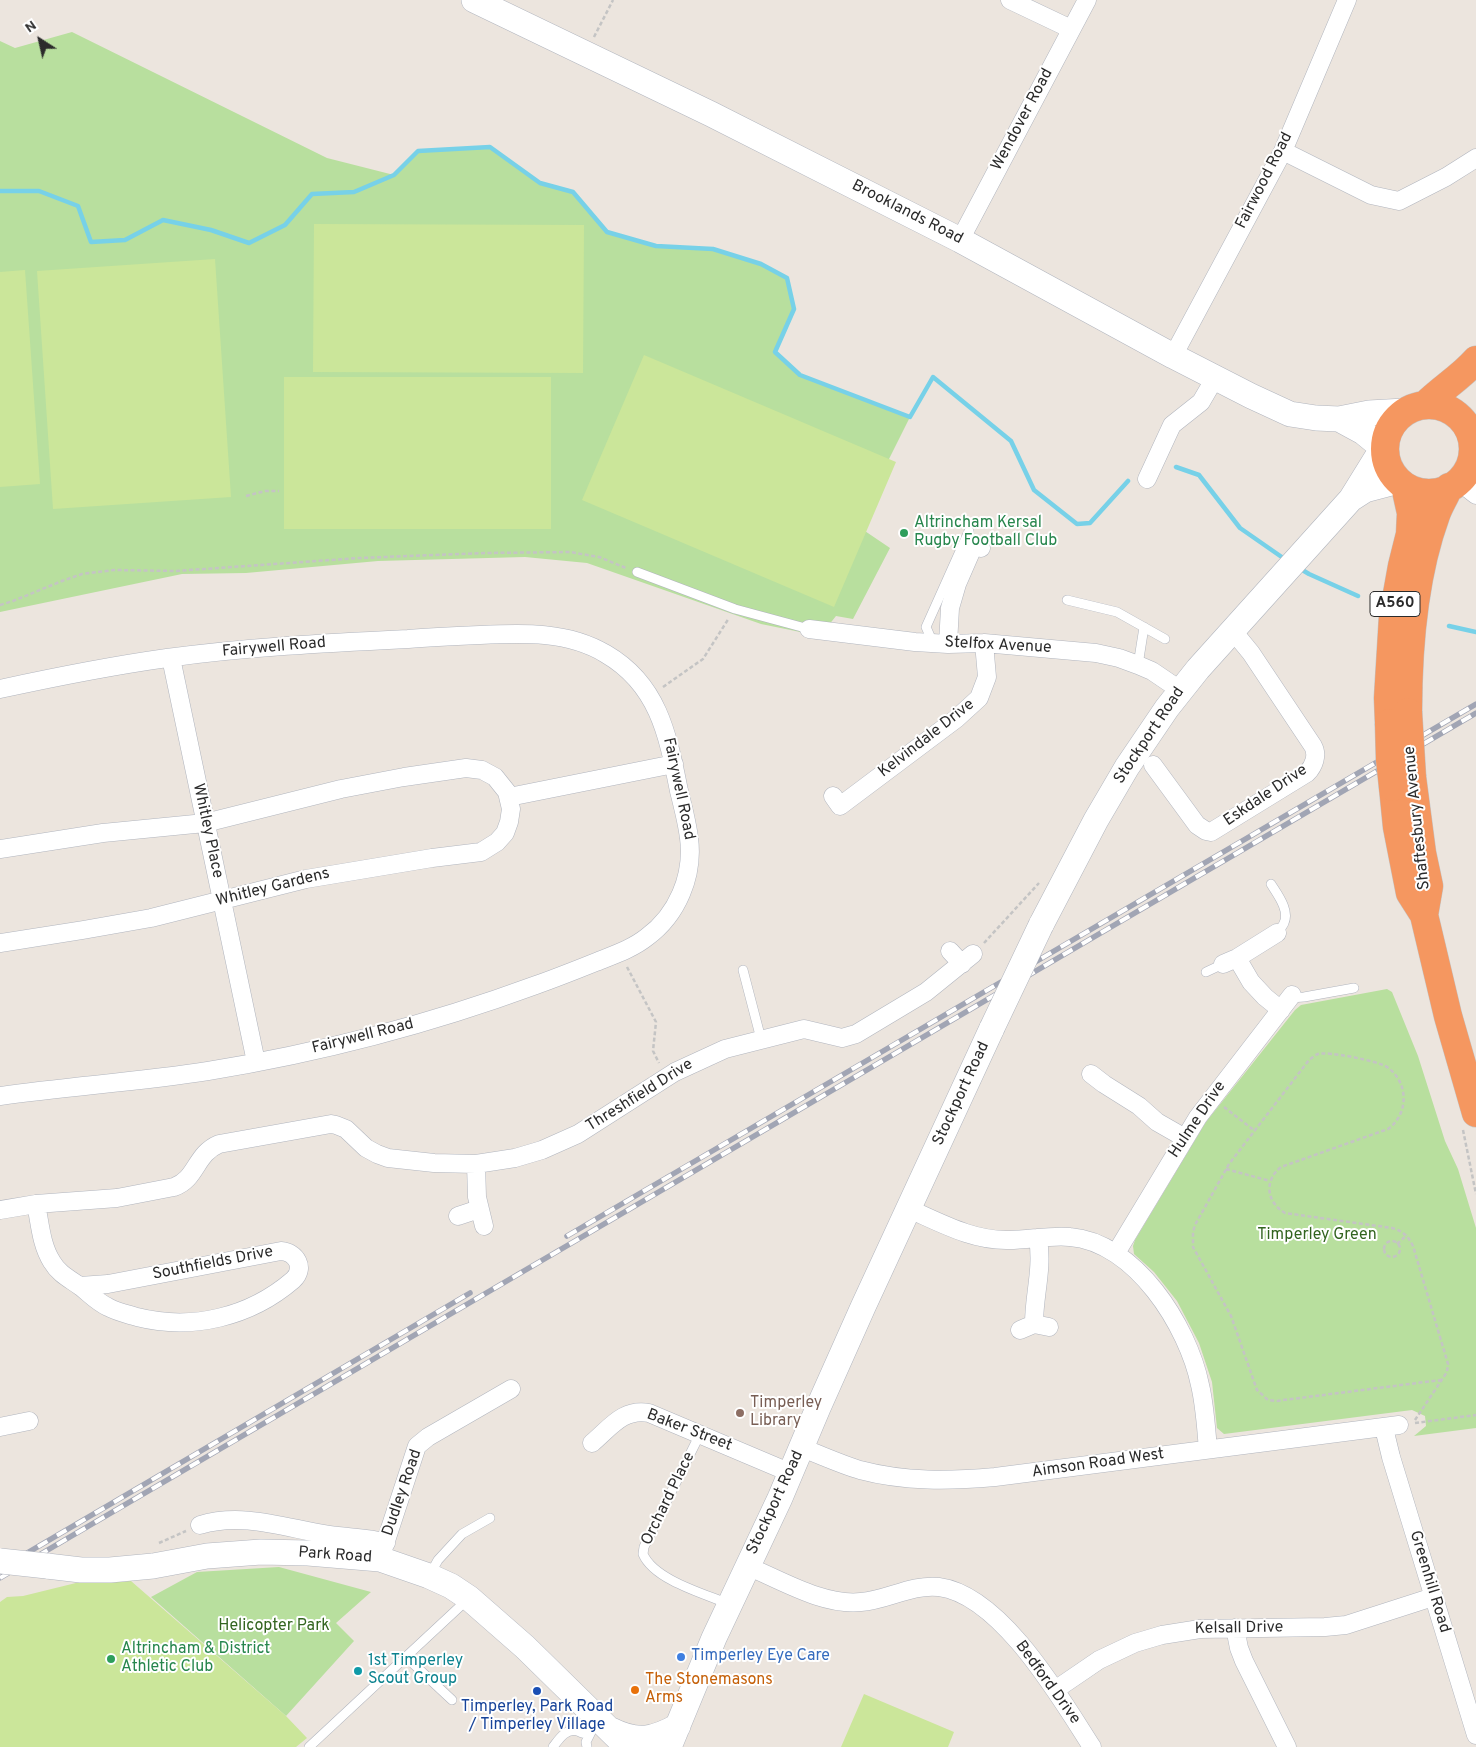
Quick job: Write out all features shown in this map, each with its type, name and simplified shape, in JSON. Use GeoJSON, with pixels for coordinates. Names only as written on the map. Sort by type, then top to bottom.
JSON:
{"type":"FeatureCollection","features":[{"type":"Feature","properties":{"kind":"highway"},"geometry":{"type":"LineString","coordinates":[[1385,450],[1389,430],[1396,420],[1458,378],[1476,360]]}},
{"type":"Feature","properties":{"kind":"highway","name":"A560"},"geometry":{"type":"LineString","coordinates":[[1415,408],[1434,405],[1452,412],[1474,435],[1471,460],[1464,475],[1461,488]]}},
{"type":"Feature","properties":{"kind":"highway","name":"A560"},"geometry":{"type":"LineString","coordinates":[[1385,450],[1389,467],[1402,483]]}},
{"type":"Feature","properties":{"kind":"highway"},"geometry":{"type":"LineString","coordinates":[[1402,483],[1414,490],[1431,492],[1461,488]]}},
{"type":"Feature","properties":{"kind":"highway","name":"Shaftesbury Avenue"},"geometry":{"type":"LineString","coordinates":[[1398,718],[1388,698],[1393,616],[1410,534],[1411,513],[1402,483]]}},
{"type":"Feature","properties":{"kind":"highway","name":"Shaftesbury Avenue"},"geometry":{"type":"LineString","coordinates":[[1461,488],[1435,519],[1416,597],[1390,760],[1402,782],[1397,827],[1410,893],[1424,915],[1448,1016],[1476,1113]]}},
{"type":"Feature","properties":{"kind":"main road","name":"Brooklands Road"},"geometry":{"type":"LineString","coordinates":[[474,0],[711,114],[960,240],[1173,356],[1290,414],[1339,419],[1415,408]]}},
{"type":"Feature","properties":{"kind":"main road","name":"Brooklands Road"},"geometry":{"type":"LineString","coordinates":[[1339,419],[1363,432],[1385,450]]}},
{"type":"Feature","properties":{"kind":"main road","name":"Stockport Road"},"geometry":{"type":"LineString","coordinates":[[674,1737],[730,1604],[791,1473],[821,1400],[992,1028],[1041,925],[1096,820],[1142,745],[1180,690],[1351,499],[1377,457],[1385,450]]}},
{"type":"Feature","properties":{"kind":"main road","name":"Stockport Road"},"geometry":{"type":"LineString","coordinates":[[1351,499],[1365,490],[1402,483]]}},
{"type":"Feature","properties":{"kind":"main road","name":"Park Road"},"geometry":{"type":"LineString","coordinates":[[0,1561],[81,1570],[110,1570],[153,1566],[207,1556],[261,1552],[383,1551],[451,1586],[470,1598],[525,1647],[607,1733],[646,1739],[666,1733],[674,1737]]}},
{"type":"Feature","properties":{"kind":"street"},"geometry":{"type":"LineString","coordinates":[[1010,0],[1071,28]]}},
{"type":"Feature","properties":{"kind":"street","name":"Wendover Road"},"geometry":{"type":"LineString","coordinates":[[960,240],[1087,0]]}},
{"type":"Feature","properties":{"kind":"street","name":"Fairwood Road"},"geometry":{"type":"LineString","coordinates":[[1173,356],[1283,151],[1347,0]]}},
{"type":"Feature","properties":{"kind":"street"},"geometry":{"type":"LineString","coordinates":[[1283,151],[1371,196],[1399,201],[1446,177],[1476,158]]}},
{"type":"Feature","properties":{"kind":"street"},"geometry":{"type":"LineString","coordinates":[[1147,479],[1172,425],[1201,402],[1215,378]]}},
{"type":"Feature","properties":{"kind":"street"},"geometry":{"type":"LineString","coordinates":[[941,644],[957,584],[974,545],[982,548]]}},
{"type":"Feature","properties":{"kind":"street","name":"Stelfox Avenue"},"geometry":{"type":"LineString","coordinates":[[809,629],[941,644],[984,643],[1096,653],[1119,658],[1152,671],[1180,690]]}},
{"type":"Feature","properties":{"kind":"street","name":"Eskdale Drive"},"geometry":{"type":"LineString","coordinates":[[1153,765],[1197,825],[1211,832],[1311,769],[1315,754],[1313,746],[1251,652],[1232,631]]}},
{"type":"Feature","properties":{"kind":"street","name":"Fairywell Road"},"geometry":{"type":"LineString","coordinates":[[0,689],[81,672],[171,658],[282,647],[490,635],[549,635],[586,644],[604,653],[624,667],[649,695],[664,724],[690,844],[688,869],[683,889],[674,908],[658,927],[637,944],[620,952],[521,990],[434,1019],[331,1046],[256,1062],[176,1076],[0,1096]]}},
{"type":"Feature","properties":{"kind":"street","name":"Kelvindale Drive"},"geometry":{"type":"LineString","coordinates":[[833,796],[840,806],[956,720],[979,698],[987,677],[984,643]]}},
{"type":"Feature","properties":{"kind":"street","name":"Whitley Place"},"geometry":{"type":"LineString","coordinates":[[171,658],[256,1062]]}},
{"type":"Feature","properties":{"kind":"street"},"geometry":{"type":"LineString","coordinates":[[0,849],[103,833],[205,823],[341,789],[466,768],[482,770],[491,774],[504,787],[509,798],[674,764]]}},
{"type":"Feature","properties":{"kind":"street","name":"Whitley Gardens"},"geometry":{"type":"LineString","coordinates":[[0,942],[118,924],[184,911],[306,879],[432,858],[481,852],[497,842],[507,829],[511,816],[509,798]]}},
{"type":"Feature","properties":{"kind":"street"},"geometry":{"type":"LineString","coordinates":[[1277,933],[1230,961],[1265,997],[1287,1001]]}},
{"type":"Feature","properties":{"kind":"street","name":"Threshfield Drive"},"geometry":{"type":"LineString","coordinates":[[36,1204],[116,1198],[174,1187],[180,1185],[188,1178],[204,1154],[219,1144],[331,1124],[336,1124],[346,1129],[366,1148],[381,1156],[434,1163],[476,1164],[514,1158],[561,1142],[597,1123],[668,1076],[709,1055],[804,1029],[838,1038],[849,1037],[926,992],[962,956]]}},
{"type":"Feature","properties":{"kind":"street","name":"Hulme Drive"},"geometry":{"type":"LineString","coordinates":[[1116,1253],[1185,1138],[1212,1098],[1287,1001]]}},
{"type":"Feature","properties":{"kind":"street"},"geometry":{"type":"LineString","coordinates":[[1090,1073],[1140,1106],[1157,1122],[1185,1138]]}},
{"type":"Feature","properties":{"kind":"street"},"geometry":{"type":"LineString","coordinates":[[458,1216],[481,1218],[476,1184],[476,1164]]}},
{"type":"Feature","properties":{"kind":"street"},"geometry":{"type":"LineString","coordinates":[[0,1210],[36,1204]]}},
{"type":"Feature","properties":{"kind":"street","name":"Southfields Drive"},"geometry":{"type":"LineString","coordinates":[[36,1204],[42,1237],[48,1255],[63,1275],[106,1306],[122,1313],[162,1322],[192,1323],[224,1317],[269,1298],[296,1278],[299,1264],[294,1255],[281,1251],[108,1284],[80,1286]]}},
{"type":"Feature","properties":{"kind":"street"},"geometry":{"type":"LineString","coordinates":[[909,1209],[954,1229],[979,1237],[1009,1240],[1069,1237],[1084,1239],[1116,1253],[1154,1288],[1181,1334],[1200,1384],[1208,1449]]}},
{"type":"Feature","properties":{"kind":"street"},"geometry":{"type":"LineString","coordinates":[[1034,1327],[1034,1310],[1041,1255],[1038,1238]]}},
{"type":"Feature","properties":{"kind":"street","name":"Dudley Road"},"geometry":{"type":"LineString","coordinates":[[383,1551],[417,1446],[428,1437],[511,1389]]}},
{"type":"Feature","properties":{"kind":"street","name":"Baker Street"},"geometry":{"type":"LineString","coordinates":[[592,1443],[624,1415],[636,1412],[649,1413],[791,1473]]}},
{"type":"Feature","properties":{"kind":"street"},"geometry":{"type":"LineString","coordinates":[[0,1427],[29,1421]]}},
{"type":"Feature","properties":{"kind":"street","name":"Aimson Road West"},"geometry":{"type":"LineString","coordinates":[[802,1448],[858,1469],[883,1475],[942,1481],[995,1477],[1391,1426]]}},
{"type":"Feature","properties":{"kind":"street","name":"Greenhill Road"},"geometry":{"type":"LineString","coordinates":[[1391,1426],[1391,1457],[1476,1735]]}},
{"type":"Feature","properties":{"kind":"street","name":"Park Road"},"geometry":{"type":"LineString","coordinates":[[200,1525],[228,1519],[249,1520],[328,1535],[376,1539],[383,1551]]}},
{"type":"Feature","properties":{"kind":"street","name":"Bedford Drive"},"geometry":{"type":"LineString","coordinates":[[748,1566],[821,1598],[848,1603],[862,1602],[930,1586],[951,1590],[981,1607],[1013,1636],[1041,1669],[1092,1747]]}},
{"type":"Feature","properties":{"kind":"street","name":"Kelsall Drive"},"geometry":{"type":"LineString","coordinates":[[1054,1690],[1099,1660],[1150,1638],[1184,1630],[1346,1625],[1433,1597]]}},
{"type":"Feature","properties":{"kind":"street"},"geometry":{"type":"LineString","coordinates":[[1235,1628],[1244,1661],[1287,1747]]}},
{"type":"Feature","properties":{"kind":"lane"},"geometry":{"type":"LineString","coordinates":[[941,644],[926,627],[969,531]]}},
{"type":"Feature","properties":{"kind":"lane"},"geometry":{"type":"LineString","coordinates":[[637,572],[735,609],[809,629]]}},
{"type":"Feature","properties":{"kind":"lane"},"geometry":{"type":"LineString","coordinates":[[1067,600],[1117,612],[1166,639]]}},
{"type":"Feature","properties":{"kind":"lane"},"geometry":{"type":"LineString","coordinates":[[1138,665],[1144,627]]}},
{"type":"Feature","properties":{"kind":"lane"},"geometry":{"type":"LineString","coordinates":[[1271,884],[1280,899],[1285,913],[1285,922],[1277,933]]}},
{"type":"Feature","properties":{"kind":"lane"},"geometry":{"type":"LineString","coordinates":[[1206,972],[1230,961]]}},
{"type":"Feature","properties":{"kind":"lane"},"geometry":{"type":"LineString","coordinates":[[743,970],[762,1039]]}},
{"type":"Feature","properties":{"kind":"lane"},"geometry":{"type":"LineString","coordinates":[[1287,1001],[1354,988]]}},
{"type":"Feature","properties":{"kind":"lane","name":"Orchard Place"},"geometry":{"type":"LineString","coordinates":[[700,1434],[644,1547],[643,1554],[648,1562],[671,1580],[730,1604]]}},
{"type":"Feature","properties":{"kind":"lane"},"geometry":{"type":"LineString","coordinates":[[429,1576],[438,1560],[462,1534],[490,1518]]}},
{"type":"Feature","properties":{"kind":"lane"},"geometry":{"type":"LineString","coordinates":[[309,1747],[470,1598]]}},
{"type":"Feature","properties":{"kind":"lane"},"geometry":{"type":"LineString","coordinates":[[406,1657],[452,1700]]}},
{"type":"Feature","properties":{"kind":"lane"},"geometry":{"type":"LineString","coordinates":[[553,1747],[566,1733],[573,1731],[586,1735],[607,1733]]}},
{"type":"Feature","properties":{"kind":"lane"},"geometry":{"type":"LineString","coordinates":[[587,1747],[586,1742],[607,1733]]}},
{"type":"Feature","properties":{"kind":"path"},"geometry":{"type":"LineString","coordinates":[[585,54],[612,0]]}},
{"type":"Feature","properties":{"kind":"path"},"geometry":{"type":"LineString","coordinates":[[246,496],[264,490],[279,491]]}},
{"type":"Feature","properties":{"kind":"path"},"geometry":{"type":"LineString","coordinates":[[0,605],[82,574],[114,570],[176,571],[359,558],[570,552],[599,557],[637,572]]}},
{"type":"Feature","properties":{"kind":"path"},"geometry":{"type":"LineString","coordinates":[[649,695],[703,659],[735,609]]}},
{"type":"Feature","properties":{"kind":"path"},"geometry":{"type":"LineString","coordinates":[[962,956],[1045,877]]}},
{"type":"Feature","properties":{"kind":"path"},"geometry":{"type":"LineString","coordinates":[[620,952],[656,1022],[653,1051],[668,1076]]}},
{"type":"Feature","properties":{"kind":"path"},"geometry":{"type":"LineString","coordinates":[[1441,1380],[1276,1401],[1268,1400],[1263,1397],[1255,1386],[1231,1316],[1193,1247],[1195,1225],[1226,1169],[1309,1060],[1318,1054],[1326,1053],[1380,1063],[1393,1072],[1402,1087],[1404,1094],[1403,1108],[1392,1126],[1380,1133],[1285,1164],[1276,1171],[1270,1181],[1272,1202],[1285,1213],[1392,1228],[1407,1235],[1413,1246],[1447,1359],[1448,1368],[1441,1380],[1413,1423],[1427,1423],[1476,1415]]}},
{"type":"Feature","properties":{"kind":"path"},"geometry":{"type":"LineString","coordinates":[[1212,1098],[1255,1131]]}},
{"type":"Feature","properties":{"kind":"path"},"geometry":{"type":"LineString","coordinates":[[1226,1169],[1270,1181]]}},
{"type":"Feature","properties":{"kind":"path"},"geometry":{"type":"LineString","coordinates":[[1470,1171],[1476,1194]]}},
{"type":"Feature","properties":{"kind":"path"},"geometry":{"type":"LineString","coordinates":[[1397,1244],[1407,1235]]}},
{"type":"Feature","properties":{"kind":"path"},"geometry":{"type":"LineString","coordinates":[[1391,1241],[1397,1244],[1399,1250],[1396,1255],[1393,1257],[1387,1255],[1384,1249],[1385,1245],[1391,1241]]}},
{"type":"Feature","properties":{"kind":"green space"},"geometry":{"type":"Polygon","coordinates":[[[72,32],[327,158],[394,175],[418,151],[490,147],[540,183],[573,192],[607,232],[656,246],[713,249],[761,264],[787,278],[794,309],[775,352],[800,375],[910,417],[856,525],[890,548],[853,619],[836,616],[820,636],[761,624],[587,563],[525,557],[378,561],[246,573],[182,574],[0,612],[0,41],[15,48],[72,32]]]}},
{"type":"Feature","properties":{"kind":"green space"},"geometry":{"type":"Polygon","coordinates":[[[314,224],[584,225],[583,373],[313,372],[314,224]]]}},
{"type":"Feature","properties":{"kind":"green space"},"geometry":{"type":"Polygon","coordinates":[[[215,259],[231,497],[53,509],[37,271],[215,259]]]}},
{"type":"Feature","properties":{"kind":"green space"},"geometry":{"type":"Polygon","coordinates":[[[25,270],[40,484],[0,487],[0,272],[25,270]]]}},
{"type":"Feature","properties":{"kind":"green space"},"geometry":{"type":"Polygon","coordinates":[[[644,355],[896,462],[834,607],[582,500],[644,355]]]}},
{"type":"Feature","properties":{"kind":"green space"},"geometry":{"type":"Polygon","coordinates":[[[284,377],[551,377],[551,529],[284,529],[284,377]]]}},
{"type":"Feature","properties":{"kind":"green space","name":"Timperley Green"},"geometry":{"type":"Polygon","coordinates":[[[1387,989],[1392,992],[1418,1056],[1445,1141],[1458,1169],[1476,1228],[1476,1428],[1414,1436],[1426,1426],[1425,1416],[1412,1410],[1224,1434],[1217,1428],[1212,1382],[1199,1343],[1177,1301],[1154,1272],[1134,1254],[1133,1246],[1135,1240],[1206,1122],[1295,1010],[1301,1005],[1387,989]]]}},
{"type":"Feature","properties":{"kind":"green space","name":"Helicopter Park"},"geometry":{"type":"Polygon","coordinates":[[[279,1567],[371,1592],[336,1623],[354,1641],[286,1716],[151,1597],[197,1572],[279,1567]]]}},
{"type":"Feature","properties":{"kind":"green space","name":"Altrincham & District Athletic Club"},"geometry":{"type":"Polygon","coordinates":[[[84,1581],[105,1583],[131,1581],[286,1716],[307,1738],[296,1747],[0,1747],[0,1602],[7,1597],[23,1596],[84,1581]]]}},
{"type":"Feature","properties":{"kind":"green space"},"geometry":{"type":"Polygon","coordinates":[[[864,1694],[954,1732],[948,1747],[841,1747],[864,1694]]]}},
{"type":"Feature","properties":{"kind":"waterway"},"geometry":{"type":"LineString","coordinates":[[0,191],[39,191],[78,206],[91,242],[125,240],[163,220],[211,230],[249,243],[285,225],[312,194],[354,192],[394,175],[418,151],[490,147],[540,183],[573,192],[607,232],[656,246],[713,249],[761,264],[787,278],[794,309],[775,352],[800,375],[910,417],[933,377],[1011,441],[1034,490],[1077,524],[1090,523],[1128,481]]}},
{"type":"Feature","properties":{"kind":"waterway"},"geometry":{"type":"LineString","coordinates":[[1176,467],[1199,475],[1240,528],[1286,560]]}},
{"type":"Feature","properties":{"kind":"waterway"},"geometry":{"type":"LineString","coordinates":[[1299,568],[1358,596]]}},
{"type":"Feature","properties":{"kind":"waterway"},"geometry":{"type":"LineString","coordinates":[[1449,626],[1476,632]]}},
{"type":"Feature","properties":{"kind":"railway"},"geometry":{"type":"LineString","coordinates":[[567,1236],[1476,704]]}},
{"type":"Feature","properties":{"kind":"railway"},"geometry":{"type":"LineString","coordinates":[[0,1578],[1476,713]]}},
{"type":"Feature","properties":{"kind":"railway"},"geometry":{"type":"LineString","coordinates":[[0,1569],[470,1293]]}},
{"type":"Feature","properties":{"kind":"place","name":"Altrincham Kersal Rugby Football Club"},"geometry":{"type":"Point","coordinates":[904,533]}},
{"type":"Feature","properties":{"kind":"place","name":"Timperley Library"},"geometry":{"type":"Point","coordinates":[740,1413]}},
{"type":"Feature","properties":{"kind":"place","name":"Timperley Eye Care"},"geometry":{"type":"Point","coordinates":[681,1657]}},
{"type":"Feature","properties":{"kind":"place","name":"Altrincham & District Athletic Club"},"geometry":{"type":"Point","coordinates":[111,1659]}},
{"type":"Feature","properties":{"kind":"place","name":"1st Timperley Scout Group"},"geometry":{"type":"Point","coordinates":[358,1671]}},
{"type":"Feature","properties":{"kind":"place","name":"The Stonemasons Arms"},"geometry":{"type":"Point","coordinates":[635,1690]}},
{"type":"Feature","properties":{"kind":"place","name":"Timperley, Park Road / Timperley Village"},"geometry":{"type":"Point","coordinates":[537,1691]}}]}
